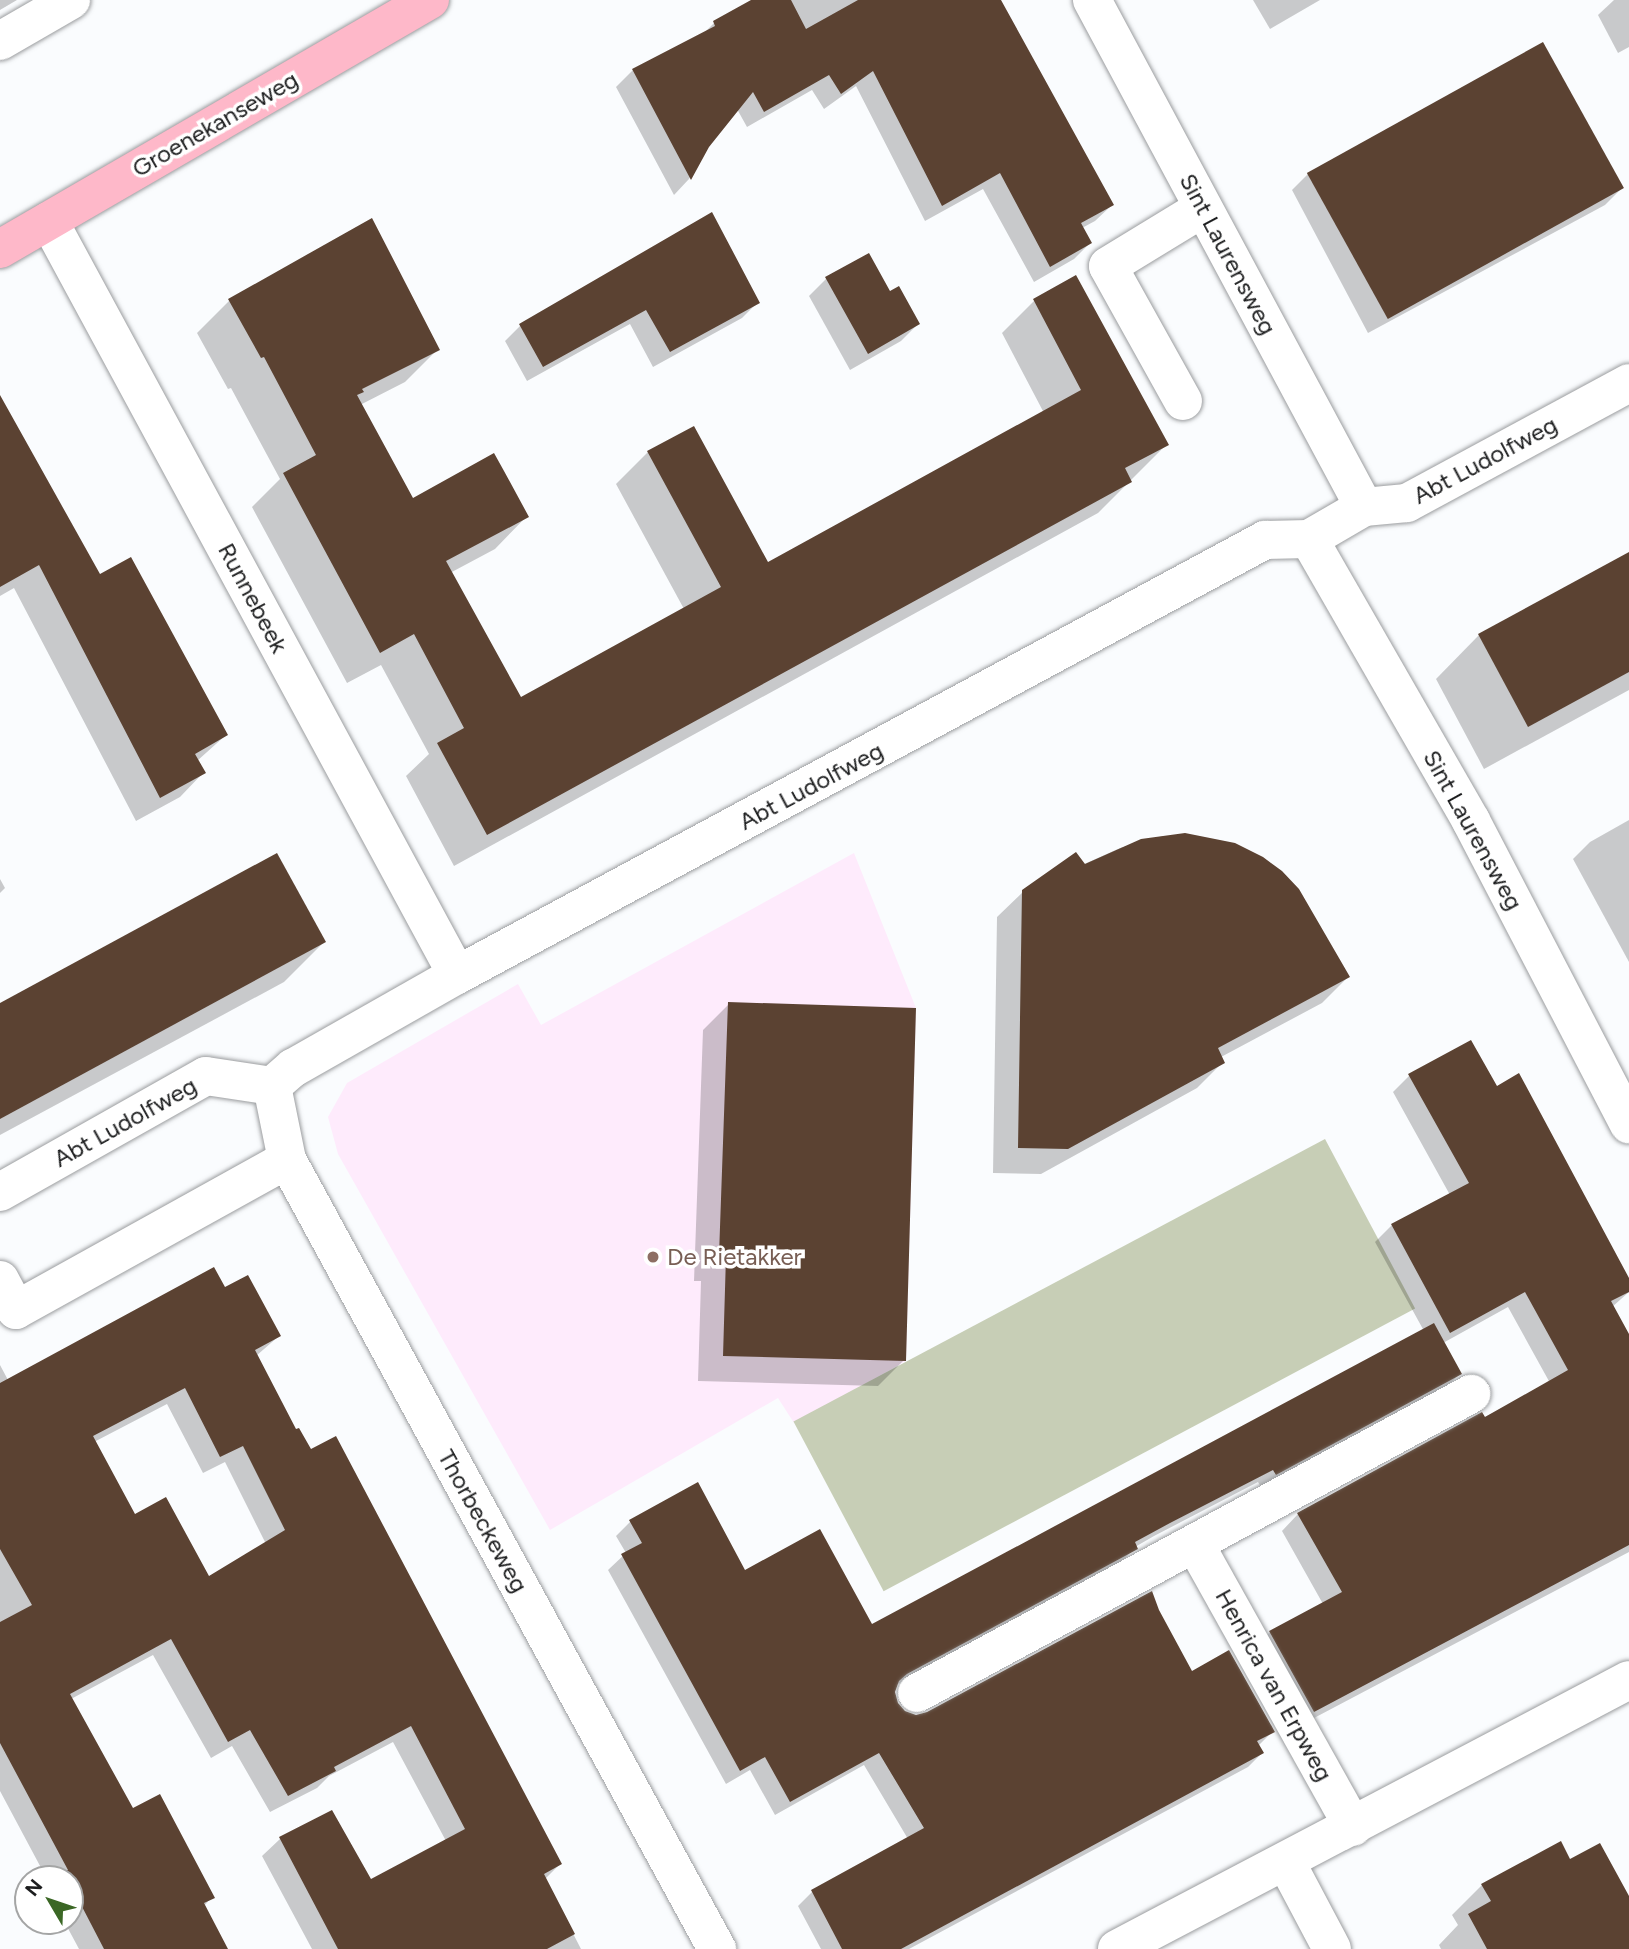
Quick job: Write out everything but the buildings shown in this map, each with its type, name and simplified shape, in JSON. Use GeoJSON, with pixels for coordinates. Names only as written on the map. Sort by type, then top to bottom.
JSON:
{"type":"FeatureCollection","features":[{"type":"Feature","properties":{"kind":"main road","name":"Groenekanseweg"},"geometry":{"type":"LineString","coordinates":[[0,249],[430,0]]}},
{"type":"Feature","properties":{"kind":"street"},"geometry":{"type":"LineString","coordinates":[[0,41],[71,0]]}},
{"type":"Feature","properties":{"kind":"street","name":"Sint Laurensweg"},"geometry":{"type":"LineString","coordinates":[[1092,0],[1364,507]]}},
{"type":"Feature","properties":{"kind":"street"},"geometry":{"type":"LineString","coordinates":[[1183,401],[1108,266],[1203,208]]}},
{"type":"Feature","properties":{"kind":"street","name":"Runnebeek"},"geometry":{"type":"LineString","coordinates":[[49,220],[457,975]]}},
{"type":"Feature","properties":{"kind":"street","name":"Abt Ludolfweg"},"geometry":{"type":"LineString","coordinates":[[0,1192],[206,1076],[272,1086],[293,1068],[457,975],[1265,540],[1309,539],[1364,507],[1407,503],[1629,383]]}},
{"type":"Feature","properties":{"kind":"street","name":"Sint Laurensweg"},"geometry":{"type":"LineString","coordinates":[[1309,539],[1471,821],[1629,1124]]}},
{"type":"Feature","properties":{"kind":"street","name":"Thorbeckeweg"},"geometry":{"type":"LineString","coordinates":[[272,1086],[286,1160],[716,1949]]}},
{"type":"Feature","properties":{"kind":"street"},"geometry":{"type":"LineString","coordinates":[[0,1280],[16,1310],[286,1160]]}},
{"type":"Feature","properties":{"kind":"street"},"geometry":{"type":"LineString","coordinates":[[917,1693],[1471,1394]]}},
{"type":"Feature","properties":{"kind":"street","name":"Henrica van Erpweg"},"geometry":{"type":"LineString","coordinates":[[1195,1544],[1353,1827]]}},
{"type":"Feature","properties":{"kind":"street"},"geometry":{"type":"LineString","coordinates":[[1117,1949],[1629,1680]]}},
{"type":"Feature","properties":{"kind":"street"},"geometry":{"type":"LineString","coordinates":[[1286,1862],[1332,1949]]}},
{"type":"Feature","properties":{"kind":"shaded area","name":"De Rietakker"},"geometry":{"type":"Polygon","coordinates":[[[854,853],[916,1008],[906,1361],[794,1423],[778,1398],[550,1530],[338,1154],[328,1117],[347,1083],[518,984],[541,1025],[854,853]]]}},
{"type":"Feature","properties":{"kind":"green space"},"geometry":{"type":"Polygon","coordinates":[[[1325,1139],[1415,1309],[884,1591],[793,1422],[1325,1139]]]}},
{"type":"Feature","properties":{"kind":"place","name":"De Rietakker"},"geometry":{"type":"Point","coordinates":[653,1257]}}]}
